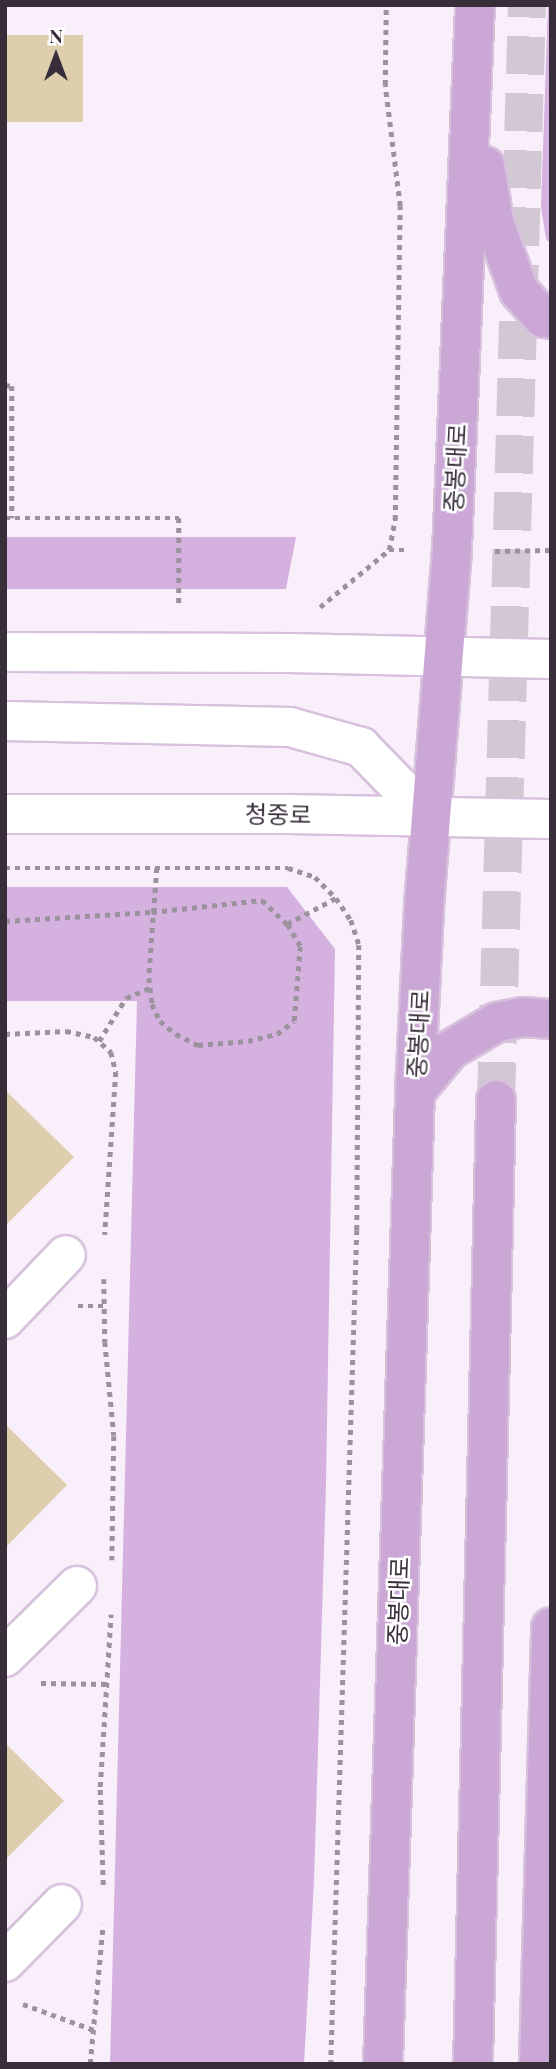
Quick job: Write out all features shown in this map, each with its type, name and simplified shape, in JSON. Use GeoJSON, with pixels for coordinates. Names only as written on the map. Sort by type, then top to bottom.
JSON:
{"type":"FeatureCollection","features":[{"type":"Feature","properties":{"kind":"main road","name":"중봉대로"},"geometry":{"type":"LineString","coordinates":[[383,2064],[415,1092],[430,818],[452,550],[475,5]]}},
{"type":"Feature","properties":{"kind":"main road"},"geometry":{"type":"LineString","coordinates":[[473,92],[494,222],[519,291],[543,318],[551,319]]}},
{"type":"Feature","properties":{"kind":"main road"},"geometry":{"type":"LineString","coordinates":[[415,1092],[450,1050],[497,1022],[522,1017],[551,1019]]}},
{"type":"Feature","properties":{"kind":"main road"},"geometry":{"type":"LineString","coordinates":[[473,2064],[496,1100]]}},
{"type":"Feature","properties":{"kind":"main road"},"geometry":{"type":"LineString","coordinates":[[538,2064],[551,1627]]}},
{"type":"Feature","properties":{"kind":"street"},"geometry":{"type":"LineString","coordinates":[[5,652],[551,659]]}},
{"type":"Feature","properties":{"kind":"street"},"geometry":{"type":"LineString","coordinates":[[5,721],[289,727],[361,747],[430,818]]}},
{"type":"Feature","properties":{"kind":"street","name":"청중로"},"geometry":{"type":"LineString","coordinates":[[5,814],[288,814],[551,819]]}},
{"type":"Feature","properties":{"kind":"street"},"geometry":{"type":"LineString","coordinates":[[5,1319],[66,1255]]}},
{"type":"Feature","properties":{"kind":"street"},"geometry":{"type":"LineString","coordinates":[[18,1670],[77,1586]]}},
{"type":"Feature","properties":{"kind":"street"},"geometry":{"type":"LineString","coordinates":[[5,1962],[62,1904]]}},
{"type":"Feature","properties":{"kind":"path"},"geometry":{"type":"LineString","coordinates":[[311,607],[322,607],[389,550],[395,520],[400,206],[385,85],[386,5]]}},
{"type":"Feature","properties":{"kind":"path"},"geometry":{"type":"LineString","coordinates":[[5,385],[12,386],[12,518]]}},
{"type":"Feature","properties":{"kind":"path"},"geometry":{"type":"LineString","coordinates":[[5,518],[179,518],[179,607]]}},
{"type":"Feature","properties":{"kind":"path"},"geometry":{"type":"LineString","coordinates":[[513,551],[551,550]]}},
{"type":"Feature","properties":{"kind":"path"},"geometry":{"type":"LineString","coordinates":[[166,607],[193,607]]}},
{"type":"Feature","properties":{"kind":"path"},"geometry":{"type":"LineString","coordinates":[[5,868],[288,868],[315,877],[336,898],[351,920],[359,945],[357,1230],[331,2064]]}},
{"type":"Feature","properties":{"kind":"path"},"geometry":{"type":"LineString","coordinates":[[5,921],[152,912],[261,900],[287,924],[300,946],[299,987],[294,1021],[277,1034],[247,1041],[198,1045],[176,1034],[160,1021],[152,1004],[150,988],[152,912],[157,868]]}},
{"type":"Feature","properties":{"kind":"path"},"geometry":{"type":"LineString","coordinates":[[287,924],[336,898]]}},
{"type":"Feature","properties":{"kind":"path"},"geometry":{"type":"LineString","coordinates":[[99,1041],[126,998],[150,988]]}},
{"type":"Feature","properties":{"kind":"path"},"geometry":{"type":"LineString","coordinates":[[5,1034],[66,1031],[94,1037],[111,1052],[116,1072],[105,1242]]}},
{"type":"Feature","properties":{"kind":"path"},"geometry":{"type":"LineString","coordinates":[[104,1266],[105,1342],[114,1436],[112,1563]]}},
{"type":"Feature","properties":{"kind":"path"},"geometry":{"type":"LineString","coordinates":[[103,1895],[100,1787],[111,1603]]}},
{"type":"Feature","properties":{"kind":"path"},"geometry":{"type":"LineString","coordinates":[[18,1670],[108,1684]]}},
{"type":"Feature","properties":{"kind":"path"},"geometry":{"type":"LineString","coordinates":[[90,2064],[103,1918]]}},
{"type":"Feature","properties":{"kind":"path"},"geometry":{"type":"LineString","coordinates":[[18,2003],[94,2030]]}},
{"type":"Feature","properties":{"kind":"shaded area"},"geometry":{"type":"Polygon","coordinates":[[[548,5],[551,5],[551,244],[546,239],[541,207],[548,5]]]}},
{"type":"Feature","properties":{"kind":"shaded area"},"geometry":{"type":"Polygon","coordinates":[[[5,537],[296,537],[286,589],[5,589],[5,537]]]}},
{"type":"Feature","properties":{"kind":"shaded area"},"geometry":{"type":"Polygon","coordinates":[[[5,887],[287,887],[335,949],[326,1483],[314,1882],[304,2064],[110,2064],[137,1001],[5,1001],[5,887]]]}},
{"type":"Feature","properties":{"kind":"building"},"geometry":{"type":"Polygon","coordinates":[[[5,35],[83,35],[83,122],[5,122],[5,35]]]}},
{"type":"Feature","properties":{"kind":"building"},"geometry":{"type":"Polygon","coordinates":[[[5,1090],[74,1157],[5,1226],[5,1090]]]}},
{"type":"Feature","properties":{"kind":"building"},"geometry":{"type":"Polygon","coordinates":[[[5,1424],[67,1485],[5,1548],[5,1424]]]}},
{"type":"Feature","properties":{"kind":"building"},"geometry":{"type":"Polygon","coordinates":[[[5,1743],[64,1801],[5,1860],[5,1743]]]}},
{"type":"Feature","properties":{"kind":"tunnel"},"geometry":{"type":"LineString","coordinates":[[496,1100],[527,5]]}}]}
